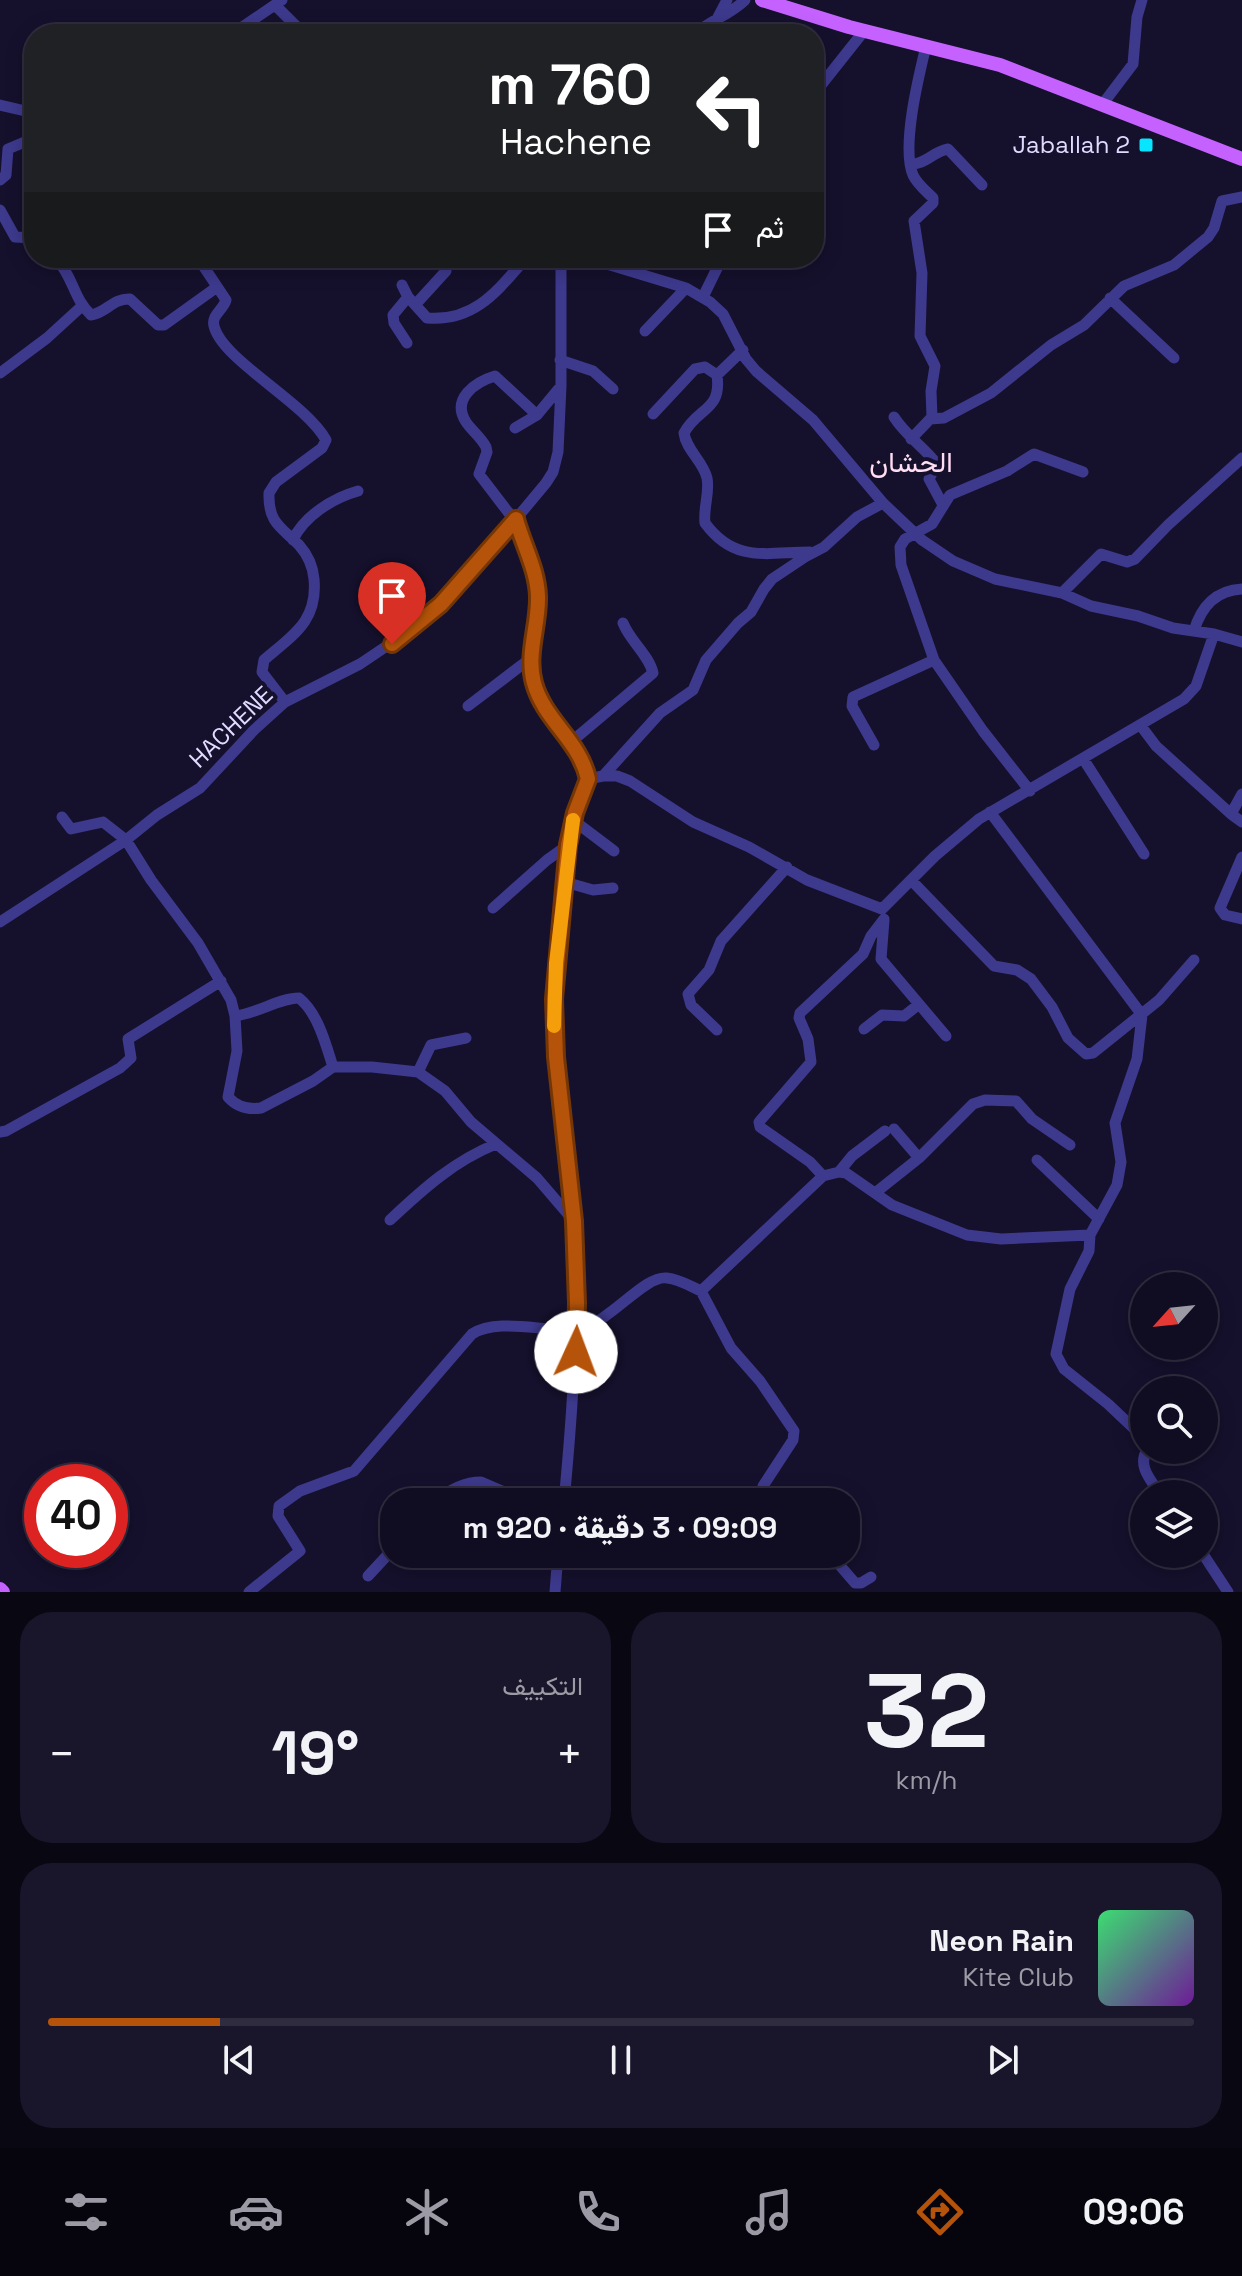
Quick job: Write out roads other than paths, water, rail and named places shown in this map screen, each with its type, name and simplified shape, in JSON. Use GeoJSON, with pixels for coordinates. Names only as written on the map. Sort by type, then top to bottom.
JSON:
{"type":"FeatureCollection","features":[{"type":"Feature","properties":{"kind":"main road"},"geometry":{"type":"LineString","coordinates":[[777,2],[864,31],[1000,65],[1242,159]]}},
{"type":"Feature","properties":{"kind":"street"},"geometry":{"type":"LineString","coordinates":[[717,19],[727,0]]}},
{"type":"Feature","properties":{"kind":"street"},"geometry":{"type":"LineString","coordinates":[[706,24],[728,15],[745,0]]}},
{"type":"Feature","properties":{"kind":"street"},"geometry":{"type":"LineString","coordinates":[[1102,105],[1133,64],[1137,17],[1142,0]]}},
{"type":"Feature","properties":{"kind":"street"},"geometry":{"type":"LineString","coordinates":[[247,24],[279,3],[296,24]]}},
{"type":"Feature","properties":{"kind":"street"},"geometry":{"type":"LineString","coordinates":[[824,81],[864,31]]}},
{"type":"Feature","properties":{"kind":"street"},"geometry":{"type":"LineString","coordinates":[[911,439],[933,414],[931,391],[935,366],[920,336],[922,273],[914,221],[933,200],[913,176],[911,164],[913,105],[926,46]]}},
{"type":"Feature","properties":{"kind":"street"},"geometry":{"type":"LineString","coordinates":[[0,105],[24,111]]}},
{"type":"Feature","properties":{"kind":"street"},"geometry":{"type":"LineString","coordinates":[[0,180],[6,175],[8,149],[24,142]]}},
{"type":"Feature","properties":{"kind":"street"},"geometry":{"type":"LineString","coordinates":[[911,164],[920,163],[948,149],[982,185]]}},
{"type":"Feature","properties":{"kind":"street"},"geometry":{"type":"LineString","coordinates":[[930,419],[944,418],[991,393],[1051,345],[1084,325],[1124,286],[1174,265],[1208,237],[1222,201],[1242,197]]}},
{"type":"Feature","properties":{"kind":"street"},"geometry":{"type":"LineString","coordinates":[[0,210],[15,237],[24,237]]}},
{"type":"Feature","properties":{"kind":"street"},"geometry":{"type":"LineString","coordinates":[[64,268],[72,279],[82,306],[94,315],[114,301],[130,299],[161,325],[217,287]]}},
{"type":"Feature","properties":{"kind":"street"},"geometry":{"type":"LineString","coordinates":[[205,268],[226,302],[213,325],[221,339],[235,357],[287,398],[326,440],[322,448],[276,482],[269,493],[273,519],[280,530],[302,549],[314,572],[315,599],[303,626],[261,666],[262,672],[285,702]]}},
{"type":"Feature","properties":{"kind":"street"},"geometry":{"type":"LineString","coordinates":[[402,285],[411,301],[427,318],[433,319],[457,315],[480,306],[517,268]]}},
{"type":"Feature","properties":{"kind":"street","name":"HACHENE"},"geometry":{"type":"LineString","coordinates":[[0,922],[200,788],[285,702],[360,664],[412,629],[450,595],[516,519],[546,483],[556,461],[561,430],[561,268]]}},
{"type":"Feature","properties":{"kind":"street"},"geometry":{"type":"LineString","coordinates":[[620,268],[686,288],[703,297],[723,314],[756,371],[813,420],[883,503],[938,552],[975,572],[1062,593],[1091,606],[1138,616],[1173,628],[1242,642]]}},
{"type":"Feature","properties":{"kind":"street"},"geometry":{"type":"LineString","coordinates":[[703,297],[717,268]]}},
{"type":"Feature","properties":{"kind":"street"},"geometry":{"type":"LineString","coordinates":[[407,343],[394,323],[393,315],[446,271]]}},
{"type":"Feature","properties":{"kind":"street"},"geometry":{"type":"LineString","coordinates":[[645,331],[686,288]]}},
{"type":"Feature","properties":{"kind":"street"},"geometry":{"type":"LineString","coordinates":[[1110,298],[1174,358]]}},
{"type":"Feature","properties":{"kind":"street"},"geometry":{"type":"LineString","coordinates":[[0,373],[47,338],[82,306]]}},
{"type":"Feature","properties":{"kind":"street"},"geometry":{"type":"LineString","coordinates":[[717,375],[743,350]]}},
{"type":"Feature","properties":{"kind":"street"},"geometry":{"type":"LineString","coordinates":[[560,360],[593,371],[613,389]]}},
{"type":"Feature","properties":{"kind":"street"},"geometry":{"type":"LineString","coordinates":[[653,414],[695,369],[705,367],[717,375],[719,386],[716,399],[684,433],[685,442],[705,471],[708,481],[705,523],[726,544],[743,552],[814,553]]}},
{"type":"Feature","properties":{"kind":"street"},"geometry":{"type":"LineString","coordinates":[[537,415],[495,376],[471,390],[460,404],[466,423],[486,447],[479,474],[516,519],[537,586],[538,610],[531,658],[532,676],[540,700],[571,742],[588,779],[573,820],[568,845],[556,963],[554,1031],[574,1221],[578,1330],[565,1488]]}},
{"type":"Feature","properties":{"kind":"street"},"geometry":{"type":"LineString","coordinates":[[515,428],[537,415],[561,386]]}},
{"type":"Feature","properties":{"kind":"street"},"geometry":{"type":"LineString","coordinates":[[894,417],[937,464],[929,479],[943,505]]}},
{"type":"Feature","properties":{"kind":"street"},"geometry":{"type":"LineString","coordinates":[[1030,791],[983,731],[934,660],[899,553],[901,543],[932,524],[950,495],[1007,471],[1034,454],[1083,472]]}},
{"type":"Feature","properties":{"kind":"street"},"geometry":{"type":"LineString","coordinates":[[1062,593],[1101,554],[1132,561],[1242,458]]}},
{"type":"Feature","properties":{"kind":"street"},"geometry":{"type":"LineString","coordinates":[[1232,468],[1242,477]]}},
{"type":"Feature","properties":{"kind":"street"},"geometry":{"type":"LineString","coordinates":[[293,540],[298,528],[310,518],[342,496],[358,491]]}},
{"type":"Feature","properties":{"kind":"street"},"geometry":{"type":"LineString","coordinates":[[603,776],[660,713],[693,690],[706,660],[751,612],[767,585],[824,547],[857,517],[883,503]]}},
{"type":"Feature","properties":{"kind":"street"},"geometry":{"type":"LineString","coordinates":[[1194,631],[1204,606],[1223,593],[1242,589]]}},
{"type":"Feature","properties":{"kind":"street"},"geometry":{"type":"LineString","coordinates":[[571,742],[653,673],[652,666],[623,623]]}},
{"type":"Feature","properties":{"kind":"street"},"geometry":{"type":"LineString","coordinates":[[823,1176],[818,1168],[760,1127],[759,1122],[811,1062],[800,1013],[863,954],[883,914],[952,840],[990,812],[1175,706],[1196,686],[1214,634]]}},
{"type":"Feature","properties":{"kind":"street"},"geometry":{"type":"LineString","coordinates":[[468,706],[531,658]]}},
{"type":"Feature","properties":{"kind":"street"},"geometry":{"type":"LineString","coordinates":[[874,745],[852,706],[853,697],[934,660]]}},
{"type":"Feature","properties":{"kind":"street"},"geometry":{"type":"LineString","coordinates":[[1141,726],[1156,746],[1242,822]]}},
{"type":"Feature","properties":{"kind":"street"},"geometry":{"type":"LineString","coordinates":[[1084,760],[1144,854]]}},
{"type":"Feature","properties":{"kind":"street"},"geometry":{"type":"LineString","coordinates":[[588,779],[603,776],[630,781],[693,822],[883,914]]}},
{"type":"Feature","properties":{"kind":"street"},"geometry":{"type":"LineString","coordinates":[[1231,814],[1242,794]]}},
{"type":"Feature","properties":{"kind":"street"},"geometry":{"type":"LineString","coordinates":[[990,812],[1142,1015],[1137,1059],[1115,1123],[1121,1162],[1117,1185],[1090,1235],[1089,1251],[1070,1289],[1056,1354],[1064,1369],[1130,1425]]}},
{"type":"Feature","properties":{"kind":"street"},"geometry":{"type":"LineString","coordinates":[[62,817],[71,829],[103,822],[126,840],[221,981],[235,1016],[237,1051],[228,1097],[240,1106],[261,1108],[333,1067],[418,1072],[445,1091],[471,1122],[537,1178],[574,1221]]}},
{"type":"Feature","properties":{"kind":"street"},"geometry":{"type":"LineString","coordinates":[[573,820],[614,851]]}},
{"type":"Feature","properties":{"kind":"street"},"geometry":{"type":"LineString","coordinates":[[493,908],[568,845]]}},
{"type":"Feature","properties":{"kind":"street"},"geometry":{"type":"LineString","coordinates":[[1242,857],[1220,908],[1225,915],[1242,919]]}},
{"type":"Feature","properties":{"kind":"street"},"geometry":{"type":"LineString","coordinates":[[717,1030],[691,1005],[688,994],[709,970],[721,941],[787,867]]}},
{"type":"Feature","properties":{"kind":"street"},"geometry":{"type":"LineString","coordinates":[[912,881],[994,966],[1017,970],[1031,979],[1052,1007],[1068,1038],[1086,1054],[1093,1053],[1142,1015],[1194,960]]}},
{"type":"Feature","properties":{"kind":"street"},"geometry":{"type":"LineString","coordinates":[[565,882],[593,890],[613,888]]}},
{"type":"Feature","properties":{"kind":"street"},"geometry":{"type":"LineString","coordinates":[[883,914],[881,959],[946,1036]]}},
{"type":"Feature","properties":{"kind":"street"},"geometry":{"type":"LineString","coordinates":[[0,1132],[120,1068],[131,1058],[128,1039],[221,981]]}},
{"type":"Feature","properties":{"kind":"street"},"geometry":{"type":"LineString","coordinates":[[235,1016],[299,998],[305,1002],[319,1028],[333,1067]]}},
{"type":"Feature","properties":{"kind":"street"},"geometry":{"type":"LineString","coordinates":[[864,1029],[882,1015],[904,1016],[918,1005]]}},
{"type":"Feature","properties":{"kind":"street"},"geometry":{"type":"LineString","coordinates":[[418,1072],[431,1045],[466,1038]]}},
{"type":"Feature","properties":{"kind":"street"},"geometry":{"type":"LineString","coordinates":[[875,1193],[919,1158],[973,1104],[985,1100],[1016,1101],[1032,1119],[1070,1145]]}},
{"type":"Feature","properties":{"kind":"street"},"geometry":{"type":"LineString","coordinates":[[839,1172],[852,1156],[890,1130],[919,1158]]}},
{"type":"Feature","properties":{"kind":"street"},"geometry":{"type":"LineString","coordinates":[[390,1220],[444,1172],[465,1157],[496,1144]]}},
{"type":"Feature","properties":{"kind":"street"},"geometry":{"type":"LineString","coordinates":[[1037,1160],[1099,1219]]}},
{"type":"Feature","properties":{"kind":"street"},"geometry":{"type":"LineString","coordinates":[[701,1291],[823,1176],[839,1172],[846,1173],[892,1205],[939,1225],[985,1238],[1090,1235]]}},
{"type":"Feature","properties":{"kind":"street"},"geometry":{"type":"LineString","coordinates":[[249,1592],[300,1551],[278,1516],[279,1506],[300,1491],[354,1471],[472,1334],[489,1327],[578,1330],[606,1318],[643,1287],[659,1278],[682,1282],[701,1291],[731,1348],[760,1381],[794,1431],[793,1440],[763,1488]]}},
{"type":"Feature","properties":{"kind":"street"},"geometry":{"type":"LineString","coordinates":[[455,1488],[481,1482],[495,1488]]}},
{"type":"Feature","properties":{"kind":"street"},"geometry":{"type":"LineString","coordinates":[[368,1576],[380,1563]]}},
{"type":"Feature","properties":{"kind":"street"},"geometry":{"type":"LineString","coordinates":[[555,1592],[557,1568]]}},
{"type":"Feature","properties":{"kind":"street"},"geometry":{"type":"LineString","coordinates":[[842,1568],[855,1583],[871,1577]]}},
{"type":"Feature","properties":{"kind":"street"},"geometry":{"type":"LineString","coordinates":[[1212,1568],[1228,1592]]}},
{"type":"Feature","properties":{"kind":"place","name":"Jaballah 2"},"geometry":{"type":"Point","coordinates":[1146,145]}},
{"type":"Feature","properties":{"kind":"district","name":"الحشان"},"geometry":{"type":"Point","coordinates":[911,462]}}]}
